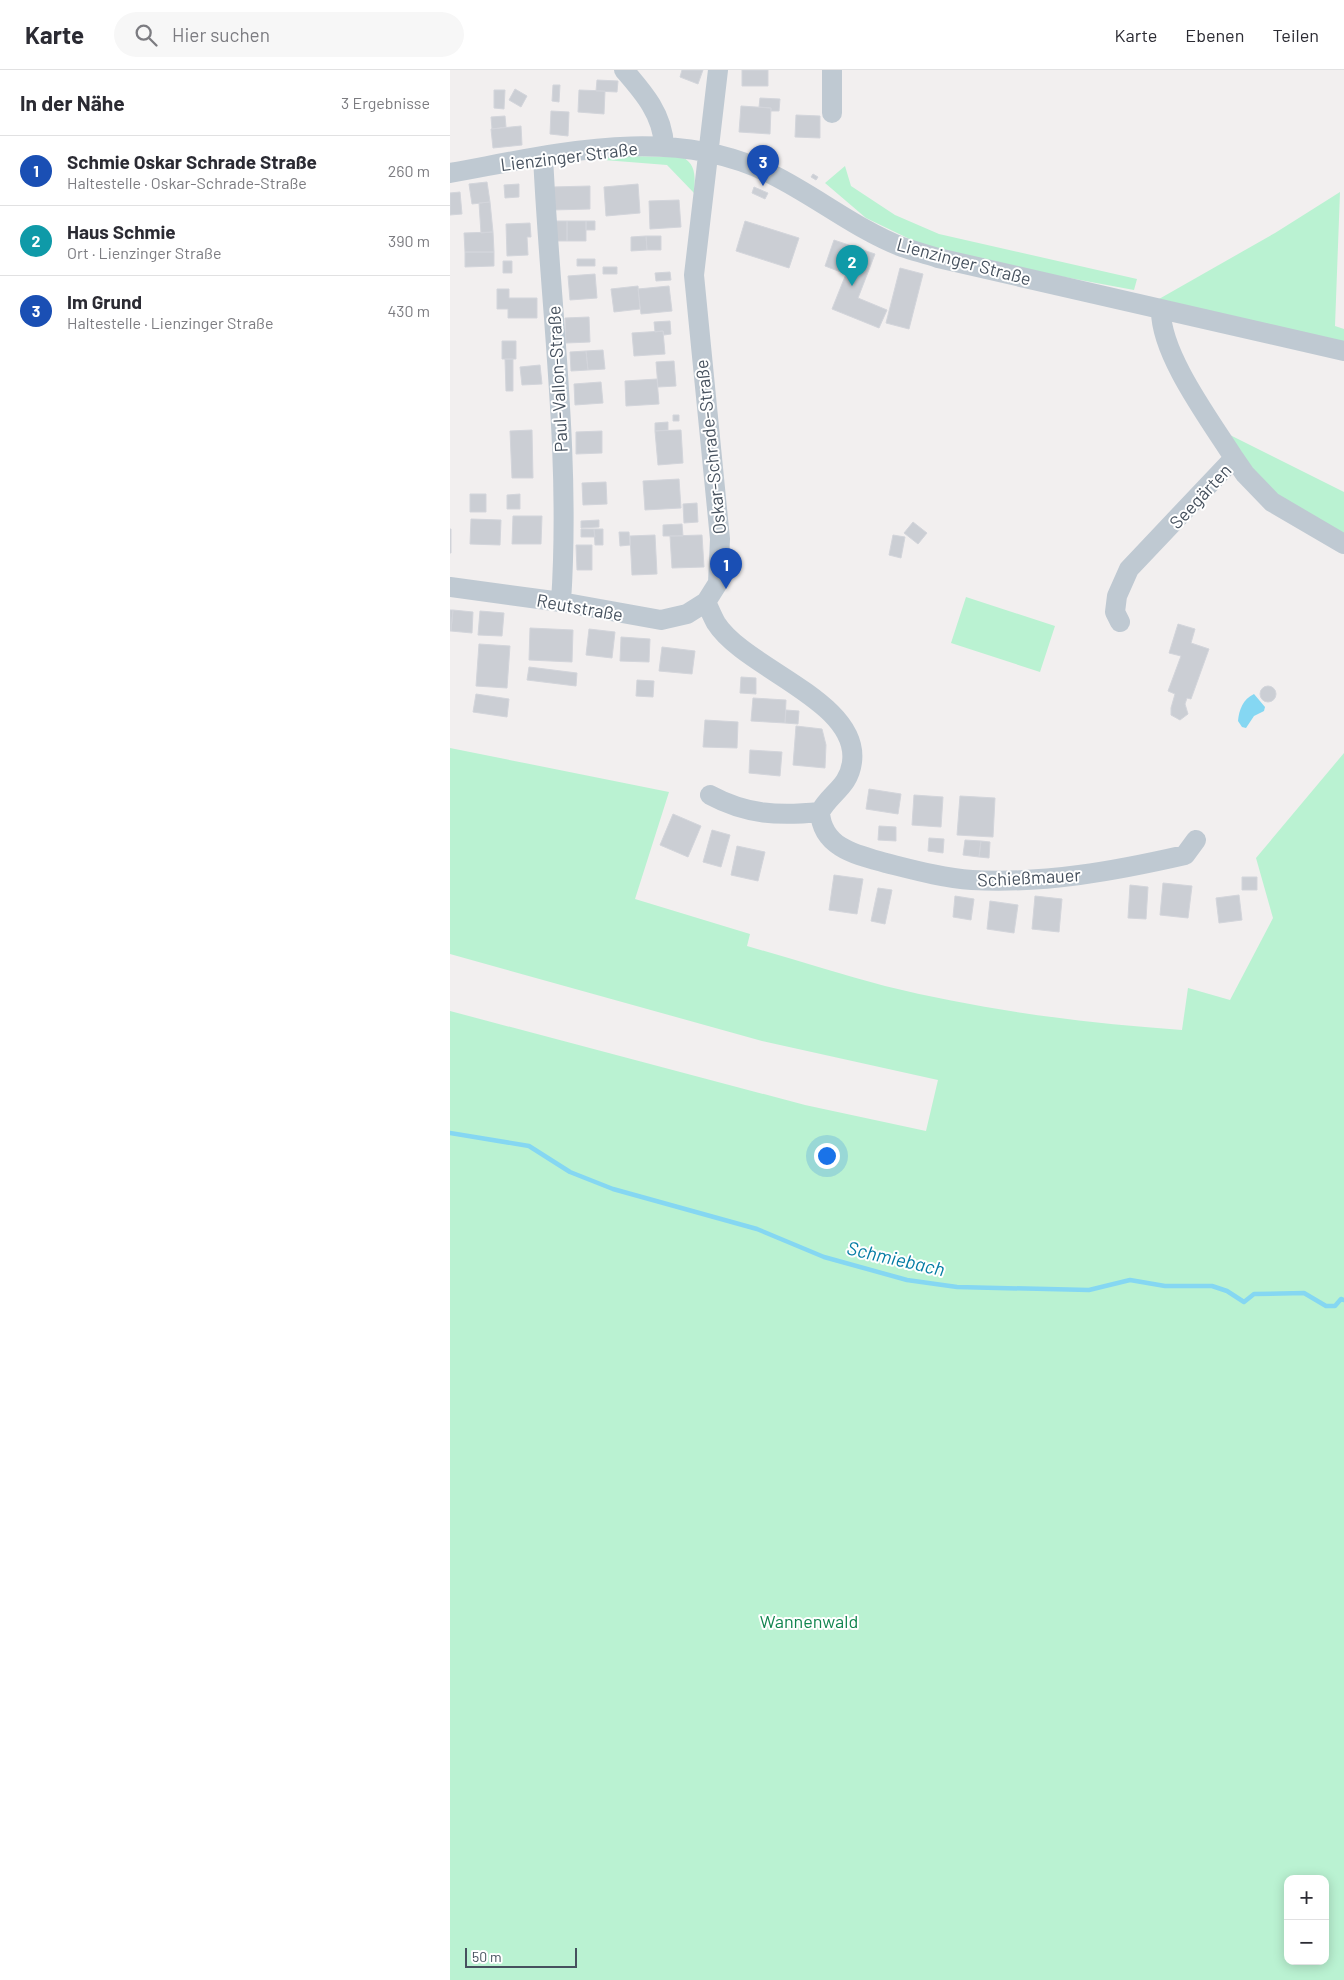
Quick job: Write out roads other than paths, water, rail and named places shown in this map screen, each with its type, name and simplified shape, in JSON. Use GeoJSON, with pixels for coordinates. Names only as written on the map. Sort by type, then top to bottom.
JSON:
{"type":"FeatureCollection","features":[{"type":"Feature","properties":{"kind":"street"},"geometry":{"type":"LineString","coordinates":[[624,70],[654,110],[664,128],[664,146]]}},
{"type":"Feature","properties":{"kind":"street","name":"Oskar-Schrade-Straße"},"geometry":{"type":"LineString","coordinates":[[706,602],[718,583],[720,539],[694,275],[718,70]]}},
{"type":"Feature","properties":{"kind":"street"},"geometry":{"type":"LineString","coordinates":[[832,70],[832,113]]}},
{"type":"Feature","properties":{"kind":"street","name":"Lienzinger Straße"},"geometry":{"type":"LineString","coordinates":[[450,173],[543,156],[616,146],[664,146],[707,152],[745,162],[772,175],[862,227],[902,247],[938,258],[1344,351]]}},
{"type":"Feature","properties":{"kind":"street","name":"Paul-Vallon-Straße"},"geometry":{"type":"LineString","coordinates":[[543,156],[558,364],[564,512],[560,602]]}},
{"type":"Feature","properties":{"kind":"street","name":"Seegärten"},"geometry":{"type":"LineString","coordinates":[[1120,622],[1115,612],[1117,596],[1129,569],[1234,458],[1194,395],[1165,342],[1161,324],[1161,310]]}},
{"type":"Feature","properties":{"kind":"street"},"geometry":{"type":"LineString","coordinates":[[1234,458],[1245,474],[1272,502],[1344,544]]}},
{"type":"Feature","properties":{"kind":"street","name":"Reutstraße"},"geometry":{"type":"LineString","coordinates":[[450,587],[560,602],[661,620],[687,614],[706,602]]}},
{"type":"Feature","properties":{"kind":"street"},"geometry":{"type":"LineString","coordinates":[[706,602],[716,623],[735,642],[838,719],[848,732],[853,749],[852,763],[847,780],[820,812],[777,815],[732,807],[710,796]]}},
{"type":"Feature","properties":{"kind":"street","name":"Schießmauer"},"geometry":{"type":"LineString","coordinates":[[820,812],[823,829],[829,837],[837,846],[853,854],[929,874],[970,880],[1020,881],[1088,874],[1186,855],[1196,840]]}},
{"type":"Feature","properties":{"kind":"water"},"geometry":{"type":"Polygon","coordinates":[[[1254,694],[1265,707],[1264,711],[1254,716],[1246,728],[1242,727],[1238,721],[1239,713],[1244,702],[1254,694]]]}},
{"type":"Feature","properties":{"kind":"waterway","name":"Schmiebach"},"geometry":{"type":"LineString","coordinates":[[450,1133],[529,1146],[570,1172],[613,1189],[757,1229],[824,1257],[907,1280],[957,1287],[1089,1290],[1130,1280],[1165,1286],[1212,1286],[1227,1291],[1244,1302],[1254,1294],[1304,1293],[1326,1306],[1335,1306],[1341,1299],[1344,1300]]}},
{"type":"Feature","properties":{"kind":"place","name":"Im Grund"},"geometry":{"type":"Point","coordinates":[763,186]}},
{"type":"Feature","properties":{"kind":"place","name":"Haus Schmie"},"geometry":{"type":"Point","coordinates":[852,286]}},
{"type":"Feature","properties":{"kind":"place","name":"Schmie Oskar Schrade Straße"},"geometry":{"type":"Point","coordinates":[726,589]}},
{"type":"Feature","properties":{"kind":"park label","name":"Wannenwald"},"geometry":{"type":"Point","coordinates":[809,1621]}}]}
